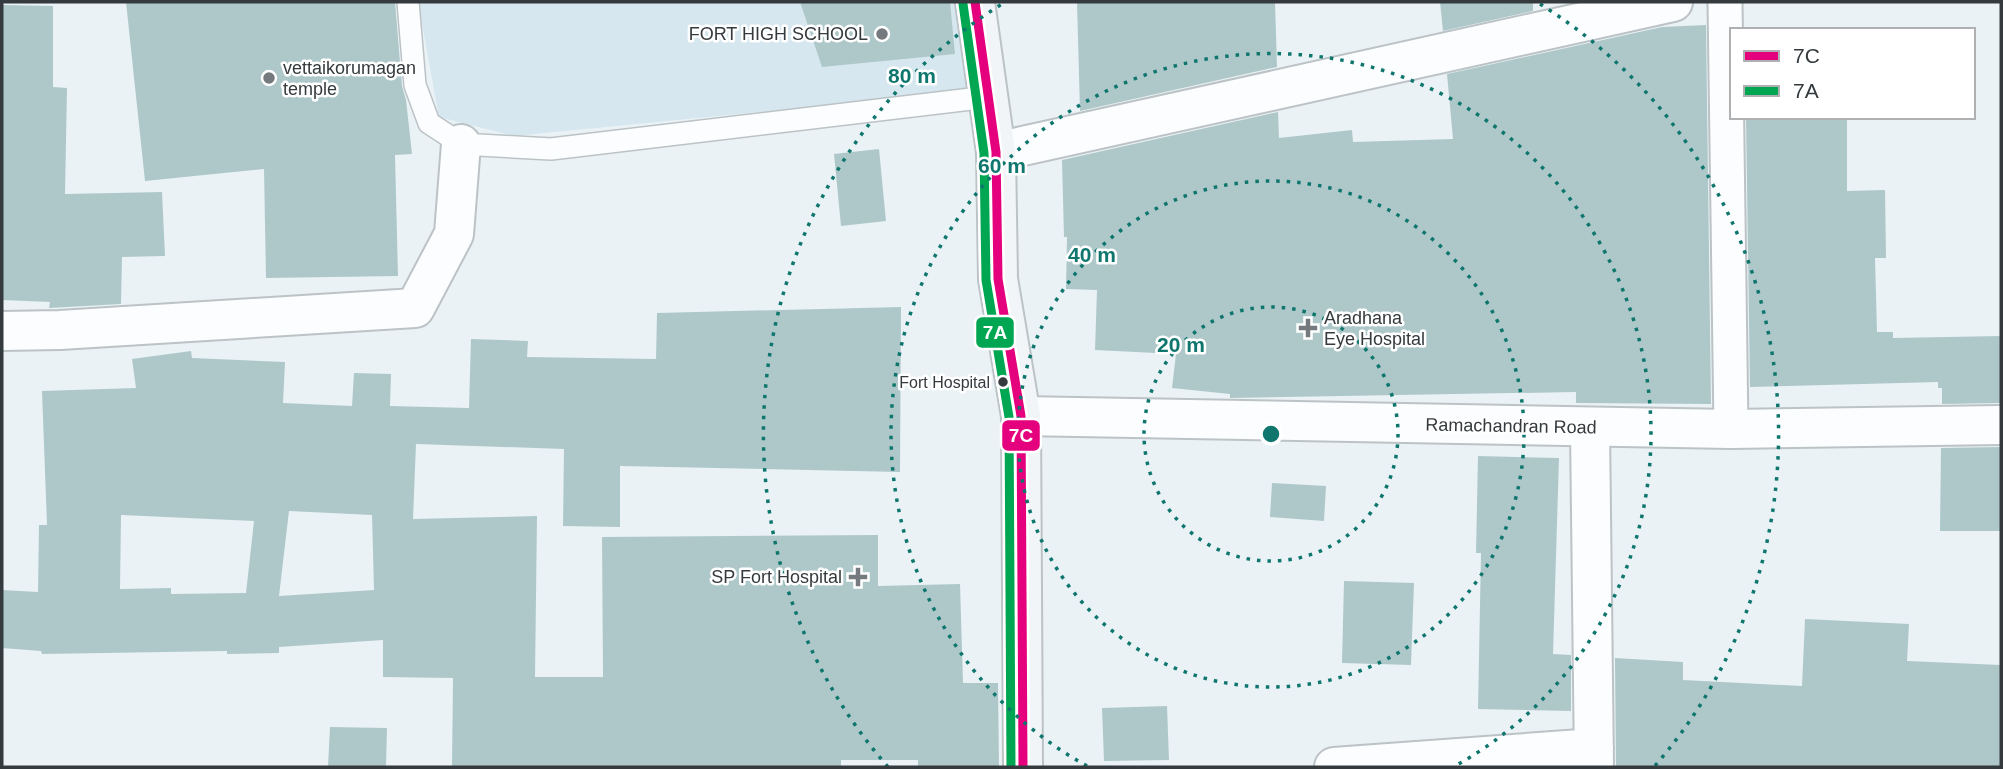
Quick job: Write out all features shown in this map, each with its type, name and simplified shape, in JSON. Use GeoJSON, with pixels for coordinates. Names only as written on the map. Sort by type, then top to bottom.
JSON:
{"type":"FeatureCollection","features":[{"type":"Feature","properties":{"kind":"main road"},"geometry":{"type":"LineString","coordinates":[[975,2],[996,152],[998,279],[1021,416],[1023,767]]}},
{"type":"Feature","properties":{"kind":"street"},"geometry":{"type":"LineString","coordinates":[[996,152],[1673,2]]}},
{"type":"Feature","properties":{"kind":"street"},"geometry":{"type":"LineString","coordinates":[[1725,2],[1731,429]]}},
{"type":"Feature","properties":{"kind":"street"},"geometry":{"type":"LineString","coordinates":[[2,331],[415,308],[454,234],[461,144]]}},
{"type":"Feature","properties":{"kind":"street","name":"Ramachandran Road"},"geometry":{"type":"LineString","coordinates":[[1021,416],[1590,428],[2001,425]]}},
{"type":"Feature","properties":{"kind":"street"},"geometry":{"type":"LineString","coordinates":[[1334,767],[1594,758],[1590,428]]}},
{"type":"Feature","properties":{"kind":"lane"},"geometry":{"type":"LineString","coordinates":[[408,2],[415,85],[429,123],[461,144],[551,149],[988,97]]}},
{"type":"Feature","properties":{"kind":"shaded area"},"geometry":{"type":"Polygon","coordinates":[[[418,2],[962,2],[971,91],[514,136],[439,117],[418,2]]]}},
{"type":"Feature","properties":{"kind":"building","name":"vettaikorumagan temple"},"geometry":{"type":"Polygon","coordinates":[[[126,2],[395,2],[402,86],[412,154],[395,155],[398,276],[266,278],[264,169],[145,181],[126,2]]]}},
{"type":"Feature","properties":{"kind":"building","name":"FORT HIGH SCHOOL"},"geometry":{"type":"Polygon","coordinates":[[[800,2],[950,2],[955,54],[822,67],[800,2]]]}},
{"type":"Feature","properties":{"kind":"building"},"geometry":{"type":"Polygon","coordinates":[[[1077,2],[1275,2],[1277,67],[1080,111],[1077,2]]]}},
{"type":"Feature","properties":{"kind":"building"},"geometry":{"type":"Polygon","coordinates":[[[1440,2],[1533,2],[1533,11],[1443,31],[1440,2]]]}},
{"type":"Feature","properties":{"kind":"building"},"geometry":{"type":"Polygon","coordinates":[[[2,5],[53,6],[53,87],[67,88],[65,194],[162,192],[165,256],[122,257],[121,304],[49,308],[50,302],[2,300],[2,5]]]}},
{"type":"Feature","properties":{"kind":"building"},"geometry":{"type":"Polygon","coordinates":[[[1706,25],[1711,404],[1576,403],[1576,392],[1230,398],[1230,394],[1172,388],[1176,354],[1095,350],[1097,290],[1066,289],[1067,237],[1064,237],[1062,160],[1278,112],[1279,138],[1352,130],[1353,142],[1453,139],[1447,74],[1662,27],[1706,25]]]}},
{"type":"Feature","properties":{"kind":"building"},"geometry":{"type":"Polygon","coordinates":[[[1746,119],[1847,119],[1847,191],[1885,190],[1886,258],[1875,258],[1877,332],[1893,332],[1893,338],[2001,336],[2001,403],[1942,404],[1942,388],[1938,388],[1938,382],[1750,387],[1746,119]]]}},
{"type":"Feature","properties":{"kind":"building"},"geometry":{"type":"Polygon","coordinates":[[[879,149],[886,221],[841,226],[834,154],[879,149]]]}},
{"type":"Feature","properties":{"kind":"building"},"geometry":{"type":"Polygon","coordinates":[[[901,307],[900,472],[620,466],[620,527],[563,526],[564,449],[416,444],[413,519],[537,516],[535,677],[603,677],[602,537],[878,535],[878,586],[960,584],[963,683],[998,683],[999,767],[918,767],[918,760],[841,760],[841,767],[452,767],[453,678],[383,677],[383,640],[279,647],[279,653],[227,654],[227,651],[42,654],[41,651],[2,648],[2,590],[38,592],[39,525],[47,525],[42,391],[136,388],[132,359],[191,351],[192,358],[285,362],[283,403],[352,406],[354,373],[391,374],[390,406],[469,408],[471,339],[528,341],[527,357],[656,359],[657,313],[901,307]],[[289,511],[279,596],[374,590],[372,515],[289,511]],[[121,515],[120,589],[171,588],[171,594],[246,593],[254,521],[121,515]]]}},
{"type":"Feature","properties":{"kind":"building"},"geometry":{"type":"Polygon","coordinates":[[[2001,447],[2001,531],[1940,531],[1941,448],[2001,447]]]}},
{"type":"Feature","properties":{"kind":"building"},"geometry":{"type":"Polygon","coordinates":[[[1478,456],[1559,458],[1553,654],[1571,655],[1571,711],[1478,709],[1481,553],[1476,553],[1478,456]]]}},
{"type":"Feature","properties":{"kind":"building"},"geometry":{"type":"Polygon","coordinates":[[[1272,483],[1326,486],[1324,521],[1270,517],[1272,483]]]}},
{"type":"Feature","properties":{"kind":"building"},"geometry":{"type":"Polygon","coordinates":[[[1344,581],[1414,583],[1411,665],[1342,663],[1344,581]]]}},
{"type":"Feature","properties":{"kind":"building"},"geometry":{"type":"Polygon","coordinates":[[[1805,619],[1909,624],[1907,661],[2001,665],[2001,767],[1616,767],[1615,658],[1683,662],[1683,680],[1802,686],[1805,619]]]}},
{"type":"Feature","properties":{"kind":"building"},"geometry":{"type":"Polygon","coordinates":[[[1167,706],[1169,760],[1104,761],[1102,708],[1167,706]]]}},
{"type":"Feature","properties":{"kind":"building"},"geometry":{"type":"Polygon","coordinates":[[[330,727],[387,728],[386,767],[328,767],[330,727]]]}},
{"type":"Feature","properties":{"kind":"transit line","name":"7C"},"geometry":{"type":"LineString","coordinates":[[975,2],[996,152],[998,279],[1021,416],[1023,767]]}},
{"type":"Feature","properties":{"kind":"transit line","name":"7A"},"geometry":{"type":"LineString","coordinates":[[963,4],[984,153],[986,280],[1009,417],[1011,767]]}},
{"type":"Feature","properties":{"kind":"place","name":"FORT HIGH SCHOOL"},"geometry":{"type":"Point","coordinates":[882,34]}},
{"type":"Feature","properties":{"kind":"place","name":"vettaikorumagan temple"},"geometry":{"type":"Point","coordinates":[269,78]}},
{"type":"Feature","properties":{"kind":"place","name":"Aradhana Eye Hospital"},"geometry":{"type":"Point","coordinates":[1308,328]}},
{"type":"Feature","properties":{"kind":"place","name":"Fort Hospital"},"geometry":{"type":"Point","coordinates":[1003,382]}},
{"type":"Feature","properties":{"kind":"place","name":"SP Fort Hospital"},"geometry":{"type":"Point","coordinates":[858,577]}}]}
